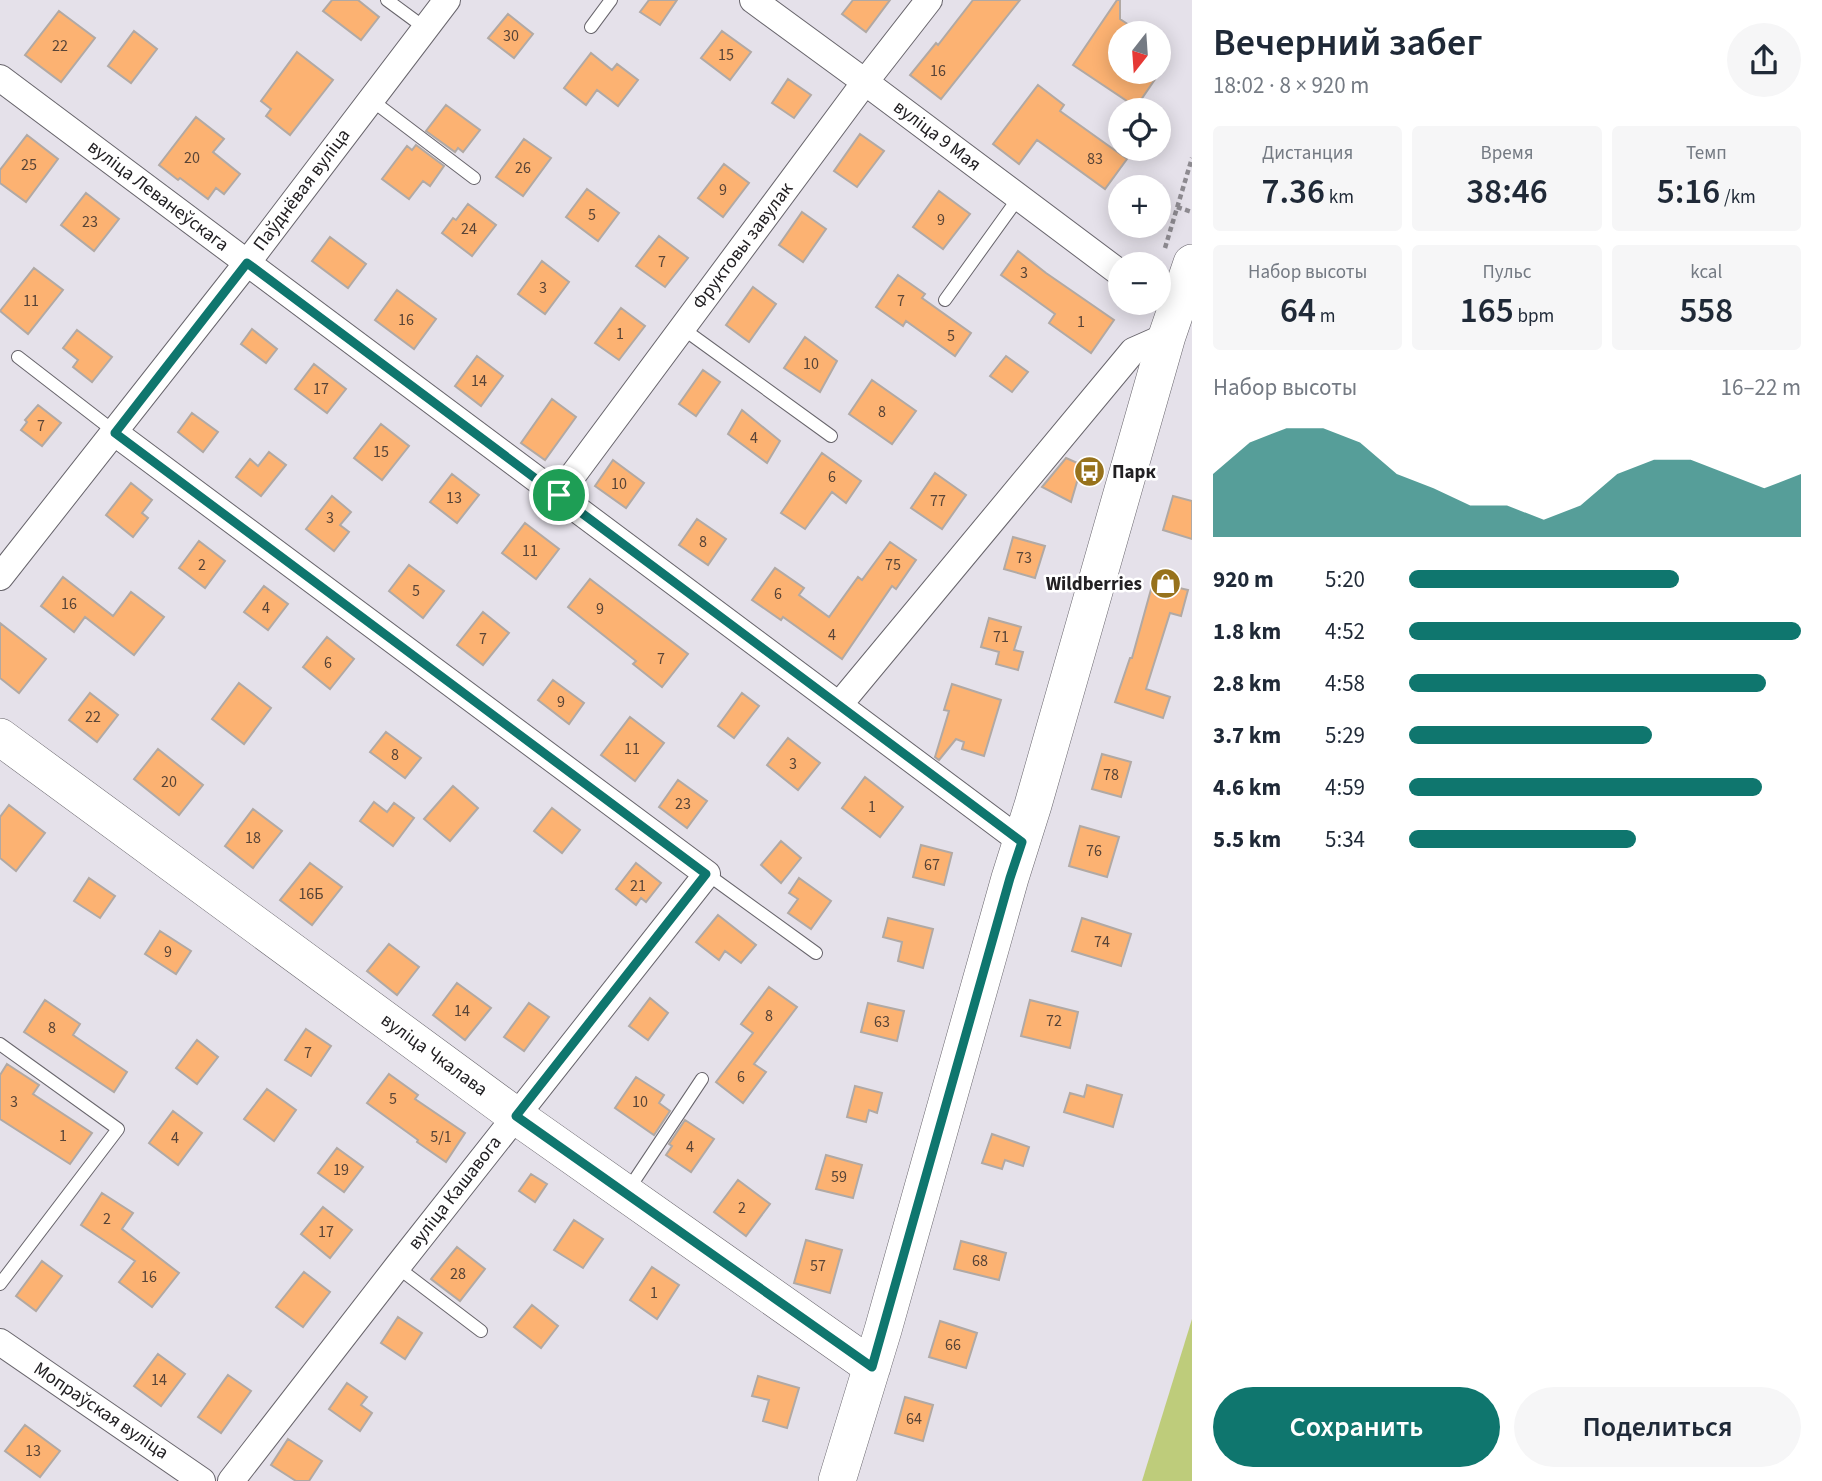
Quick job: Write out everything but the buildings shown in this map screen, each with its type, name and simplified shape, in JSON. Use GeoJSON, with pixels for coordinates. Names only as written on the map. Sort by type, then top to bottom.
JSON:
{"type":"FeatureCollection","features":[{"type":"Feature","properties":{"kind":"main road"},"geometry":{"type":"LineString","coordinates":[[838,1481],[1010,878],[1034,805],[1170,320],[1177,260]]}},
{"type":"Feature","properties":{"kind":"main road","name":"вуліца Чкалава"},"geometry":{"type":"LineString","coordinates":[[0,737],[516,1116],[872,1367]]}},
{"type":"Feature","properties":{"kind":"street","name":"Паўднёвая вуліца"},"geometry":{"type":"LineString","coordinates":[[0,577],[247,263],[447,0]]}},
{"type":"Feature","properties":{"kind":"street","name":"вуліца 9 Мая"},"geometry":{"type":"LineString","coordinates":[[753,0],[1108,264]]}},
{"type":"Feature","properties":{"kind":"street","name":"Фруктовы завулак"},"geometry":{"type":"LineString","coordinates":[[559,495],[865,82],[929,0]]}},
{"type":"Feature","properties":{"kind":"street","name":"вуліца Леванеўскага"},"geometry":{"type":"LineString","coordinates":[[0,78],[1022,842]]}},
{"type":"Feature","properties":{"kind":"street"},"geometry":{"type":"LineString","coordinates":[[839,705],[1133,351],[1170,320]]}},
{"type":"Feature","properties":{"kind":"street"},"geometry":{"type":"LineString","coordinates":[[115,433],[706,874]]}},
{"type":"Feature","properties":{"kind":"street","name":"вуліца Кашавога"},"geometry":{"type":"LineString","coordinates":[[232,1481],[706,874]]}},
{"type":"Feature","properties":{"kind":"street","name":"Мопраўская вуліца"},"geometry":{"type":"LineString","coordinates":[[0,1342],[202,1481]]}},
{"type":"Feature","properties":{"kind":"lane"},"geometry":{"type":"LineString","coordinates":[[387,0],[425,28]]}},
{"type":"Feature","properties":{"kind":"lane"},"geometry":{"type":"LineString","coordinates":[[591,27],[611,0]]}},
{"type":"Feature","properties":{"kind":"lane"},"geometry":{"type":"LineString","coordinates":[[370,99],[474,178]]}},
{"type":"Feature","properties":{"kind":"lane"},"geometry":{"type":"LineString","coordinates":[[945,300],[1019,197]]}},
{"type":"Feature","properties":{"kind":"lane"},"geometry":{"type":"LineString","coordinates":[[682,328],[831,436]]}},
{"type":"Feature","properties":{"kind":"lane"},"geometry":{"type":"LineString","coordinates":[[18,358],[115,433]]}},
{"type":"Feature","properties":{"kind":"lane"},"geometry":{"type":"LineString","coordinates":[[706,874],[816,953]]}},
{"type":"Feature","properties":{"kind":"lane"},"geometry":{"type":"LineString","coordinates":[[0,1044],[118,1129],[0,1284]]}},
{"type":"Feature","properties":{"kind":"lane"},"geometry":{"type":"LineString","coordinates":[[626,1193],[702,1079]]}},
{"type":"Feature","properties":{"kind":"lane"},"geometry":{"type":"LineString","coordinates":[[397,1267],[481,1331]]}},
{"type":"Feature","properties":{"kind":"path"},"geometry":{"type":"LineString","coordinates":[[1177,260],[1177,207],[1192,158]]}},
{"type":"Feature","properties":{"kind":"path"},"geometry":{"type":"LineString","coordinates":[[1177,207],[1192,212]]}},
{"type":"Feature","properties":{"kind":"green space"},"geometry":{"type":"Polygon","coordinates":[[[1192,1319],[1192,1481],[1142,1481],[1192,1319]]]}},
{"type":"Feature","properties":{"kind":"place","name":"Парк"},"geometry":{"type":"Point","coordinates":[1089,472]}},
{"type":"Feature","properties":{"kind":"place","name":"Wildberries"},"geometry":{"type":"Point","coordinates":[1165,584]}},
{"type":"Feature","properties":{"kind":"route"},"geometry":{"type":"LineString","coordinates":[[247,263],[559,495],[1022,842],[872,1367],[516,1116],[706,874],[115,433],[247,263]]}}]}
